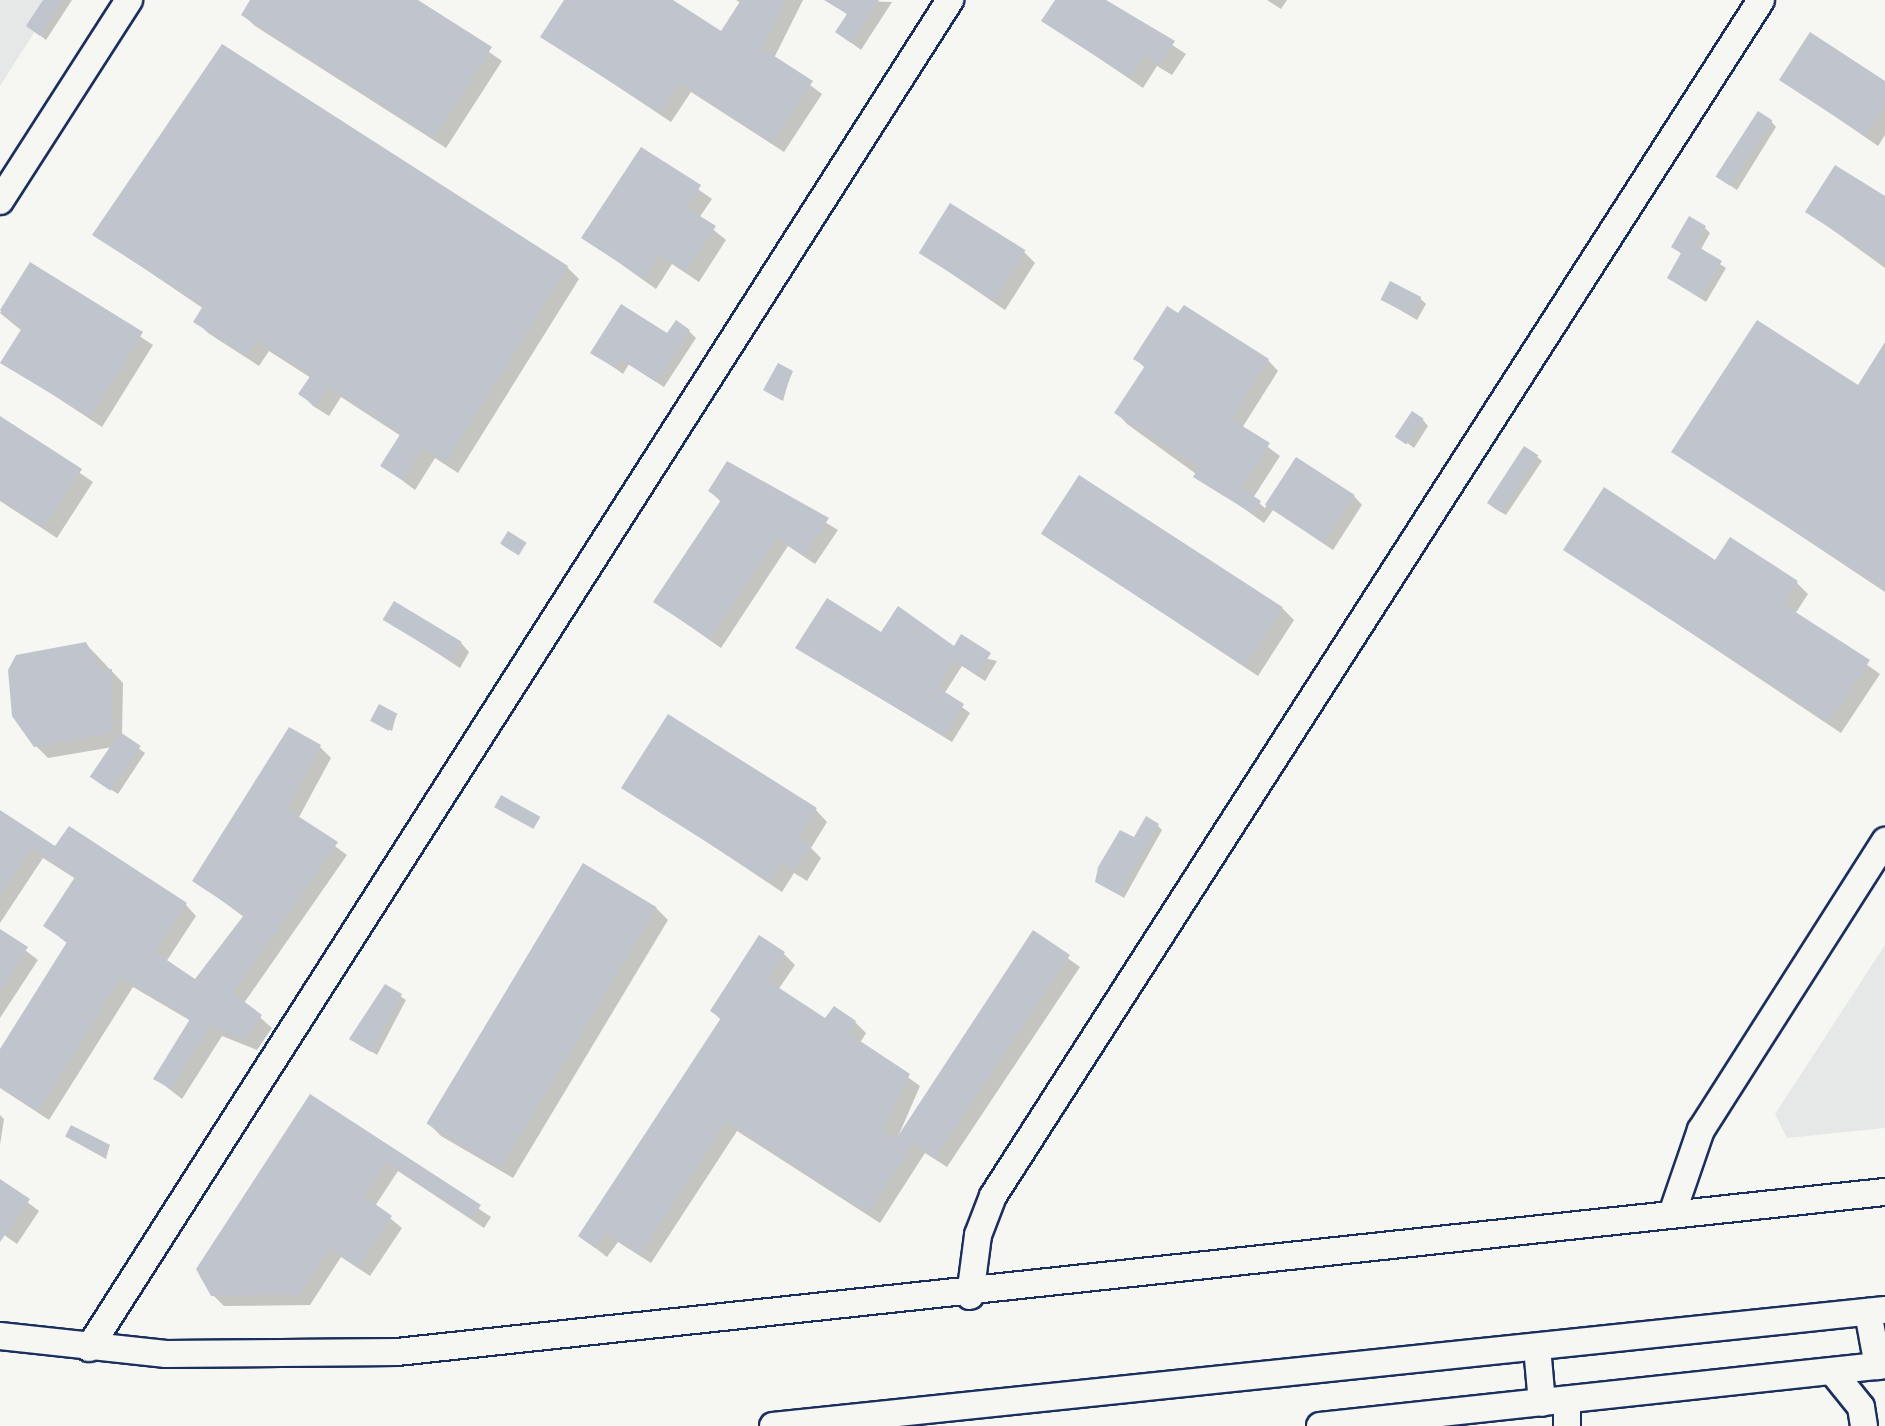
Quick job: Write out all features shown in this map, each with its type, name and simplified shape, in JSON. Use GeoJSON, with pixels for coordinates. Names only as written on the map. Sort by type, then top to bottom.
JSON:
{"type":"FeatureCollection","features":[{"type":"Feature","properties":{"kind":"street"},"geometry":{"type":"LineString","coordinates":[[0,201],[129,0]]}},
{"type":"Feature","properties":{"kind":"street"},"geometry":{"type":"LineString","coordinates":[[89,1348],[950,0]]}},
{"type":"Feature","properties":{"kind":"street"},"geometry":{"type":"LineString","coordinates":[[970,1296],[975,1245],[993,1196],[1761,0]]}},
{"type":"Feature","properties":{"kind":"street"},"geometry":{"type":"LineString","coordinates":[[1672,1214],[1701,1130],[1885,841]]}},
{"type":"Feature","properties":{"kind":"street"},"geometry":{"type":"LineString","coordinates":[[0,1336],[89,1348],[320,1357],[970,1296],[1885,1192]]}},
{"type":"Feature","properties":{"kind":"street"},"geometry":{"type":"LineString","coordinates":[[773,1426],[1876,1311],[1883,1368],[1862,1416]]}},
{"type":"Feature","properties":{"kind":"street"},"geometry":{"type":"LineString","coordinates":[[1537,1347],[1558,1410]]}},
{"type":"Feature","properties":{"kind":"street"},"geometry":{"type":"LineString","coordinates":[[1320,1426],[1558,1410],[1832,1371],[1883,1368]]}},
{"type":"Feature","properties":{"kind":"street"},"geometry":{"type":"LineString","coordinates":[[1832,1371],[1862,1416]]}},
{"type":"Feature","properties":{"kind":"shaded area"},"geometry":{"type":"Polygon","coordinates":[[[0,0],[55,0],[0,86],[0,0]]]}},
{"type":"Feature","properties":{"kind":"shaded area"},"geometry":{"type":"Polygon","coordinates":[[[1885,945],[1885,1128],[1787,1138],[1775,1114],[1885,945]]]}},
{"type":"Feature","properties":{"kind":"building"},"geometry":{"type":"Polygon","coordinates":[[[43,0],[63,0],[40,36],[26,26],[43,0]]]}},
{"type":"Feature","properties":{"kind":"building"},"geometry":{"type":"Polygon","coordinates":[[[250,0],[418,0],[492,47],[434,138],[241,15],[250,0]]]}},
{"type":"Feature","properties":{"kind":"building"},"geometry":{"type":"Polygon","coordinates":[[[564,0],[673,0],[721,31],[741,0],[785,0],[762,48],[813,81],[772,142],[679,83],[660,113],[540,37],[564,0]]]}},
{"type":"Feature","properties":{"kind":"building"},"geometry":{"type":"Polygon","coordinates":[[[824,0],[879,0],[851,43],[835,32],[847,14],[824,0]]]}},
{"type":"Feature","properties":{"kind":"building"},"geometry":{"type":"Polygon","coordinates":[[[1055,0],[1106,0],[1175,41],[1159,65],[1145,55],[1130,78],[1041,21],[1055,0]]]}},
{"type":"Feature","properties":{"kind":"building"},"geometry":{"type":"Polygon","coordinates":[[[1810,32],[1885,81],[1885,105],[1865,136],[1779,80],[1810,32]]]}},
{"type":"Feature","properties":{"kind":"building"},"geometry":{"type":"Polygon","coordinates":[[[222,44],[568,266],[446,462],[423,448],[402,480],[380,466],[401,433],[328,387],[316,406],[298,394],[311,375],[257,341],[247,356],[193,322],[203,306],[92,235],[222,44]]]}},
{"type":"Feature","properties":{"kind":"building"},"geometry":{"type":"Polygon","coordinates":[[[1758,111],[1772,120],[1730,186],[1716,176],[1758,111]]]}},
{"type":"Feature","properties":{"kind":"building"},"geometry":{"type":"Polygon","coordinates":[[[641,147],[701,185],[687,208],[716,226],[686,271],[659,254],[643,278],[581,238],[641,147]]]}},
{"type":"Feature","properties":{"kind":"building"},"geometry":{"type":"Polygon","coordinates":[[[1835,165],[1885,196],[1885,263],[1805,212],[1835,165]]]}},
{"type":"Feature","properties":{"kind":"building"},"geometry":{"type":"Polygon","coordinates":[[[950,203],[1025,250],[994,300],[919,253],[950,203]]]}},
{"type":"Feature","properties":{"kind":"building"},"geometry":{"type":"Polygon","coordinates":[[[1689,216],[1706,226],[1695,245],[1722,261],[1700,298],[1667,278],[1681,253],[1671,247],[1689,216]]]}},
{"type":"Feature","properties":{"kind":"building"},"geometry":{"type":"Polygon","coordinates":[[[30,262],[143,332],[90,417],[0,363],[22,328],[0,310],[30,262]]]}},
{"type":"Feature","properties":{"kind":"building"},"geometry":{"type":"Polygon","coordinates":[[[1390,281],[1421,297],[1412,316],[1380,300],[1390,281]]]}},
{"type":"Feature","properties":{"kind":"building"},"geometry":{"type":"Polygon","coordinates":[[[621,304],[667,333],[676,320],[690,330],[656,382],[620,359],[615,368],[590,353],[621,304]]]}},
{"type":"Feature","properties":{"kind":"building"},"geometry":{"type":"Polygon","coordinates":[[[1184,305],[1269,359],[1231,419],[1270,443],[1241,488],[1261,501],[1253,514],[1193,477],[1199,467],[1114,413],[1145,366],[1133,359],[1167,306],[1178,313],[1184,305]]]}},
{"type":"Feature","properties":{"kind":"building"},"geometry":{"type":"Polygon","coordinates":[[[1757,320],[1858,385],[1885,342],[1885,590],[1671,452],[1757,320]]]}},
{"type":"Feature","properties":{"kind":"building"},"geometry":{"type":"Polygon","coordinates":[[[778,363],[793,371],[781,400],[763,390],[778,363]]]}},
{"type":"Feature","properties":{"kind":"building"},"geometry":{"type":"Polygon","coordinates":[[[1412,411],[1424,419],[1406,445],[1395,437],[1412,411]]]}},
{"type":"Feature","properties":{"kind":"building"},"geometry":{"type":"Polygon","coordinates":[[[0,416],[82,469],[44,527],[0,499],[0,416]]]}},
{"type":"Feature","properties":{"kind":"building"},"geometry":{"type":"Polygon","coordinates":[[[1524,446],[1538,455],[1501,512],[1487,503],[1524,446]]]}},
{"type":"Feature","properties":{"kind":"building"},"geometry":{"type":"Polygon","coordinates":[[[1296,457],[1355,495],[1324,543],[1265,505],[1296,457]]]}},
{"type":"Feature","properties":{"kind":"building"},"geometry":{"type":"Polygon","coordinates":[[[727,461],[829,518],[804,555],[777,537],[710,639],[653,602],[721,500],[708,491],[727,461]]]}},
{"type":"Feature","properties":{"kind":"building"},"geometry":{"type":"Polygon","coordinates":[[[1079,475],[1283,607],[1245,666],[1041,534],[1079,475]]]}},
{"type":"Feature","properties":{"kind":"building"},"geometry":{"type":"Polygon","coordinates":[[[1604,487],[1715,560],[1730,537],[1798,581],[1783,604],[1870,660],[1829,722],[1563,550],[1604,487]]]}},
{"type":"Feature","properties":{"kind":"building"},"geometry":{"type":"Polygon","coordinates":[[[508,531],[527,543],[519,555],[500,544],[508,531]]]}},
{"type":"Feature","properties":{"kind":"building"},"geometry":{"type":"Polygon","coordinates":[[[827,598],[881,632],[898,606],[954,646],[961,634],[991,653],[977,675],[954,661],[937,687],[964,704],[944,736],[795,648],[827,598]]]}},
{"type":"Feature","properties":{"kind":"building"},"geometry":{"type":"Polygon","coordinates":[[[394,601],[462,642],[450,661],[383,620],[394,601]]]}},
{"type":"Feature","properties":{"kind":"building"},"geometry":{"type":"Polygon","coordinates":[[[86,642],[101,671],[112,669],[113,733],[34,747],[12,716],[8,670],[16,655],[86,642]]]}},
{"type":"Feature","properties":{"kind":"building"},"geometry":{"type":"Polygon","coordinates":[[[379,704],[398,714],[389,731],[370,721],[379,704]]]}},
{"type":"Feature","properties":{"kind":"building"},"geometry":{"type":"Polygon","coordinates":[[[668,714],[817,808],[798,837],[811,845],[794,870],[782,863],[770,882],[621,788],[668,714]]]}},
{"type":"Feature","properties":{"kind":"building"},"geometry":{"type":"Polygon","coordinates":[[[289,727],[321,745],[287,809],[338,842],[233,993],[262,1015],[245,1040],[210,1026],[171,1089],[153,1079],[190,1019],[121,977],[38,1111],[0,1087],[0,1049],[67,942],[43,926],[75,877],[32,848],[0,896],[0,810],[55,846],[69,826],[187,903],[155,952],[195,979],[244,915],[192,881],[289,727]]]}},
{"type":"Feature","properties":{"kind":"building"},"geometry":{"type":"Polygon","coordinates":[[[120,732],[141,746],[111,791],[90,777],[120,732]]]}},
{"type":"Feature","properties":{"kind":"building"},"geometry":{"type":"Polygon","coordinates":[[[501,795],[540,817],[534,829],[494,807],[501,795]]]}},
{"type":"Feature","properties":{"kind":"building"},"geometry":{"type":"Polygon","coordinates":[[[1146,816],[1159,824],[1119,895],[1095,882],[1098,867],[1120,830],[1134,837],[1146,816]]]}},
{"type":"Feature","properties":{"kind":"building"},"geometry":{"type":"Polygon","coordinates":[[[583,863],[657,907],[500,1168],[426,1124],[583,863]]]}},
{"type":"Feature","properties":{"kind":"building"},"geometry":{"type":"Polygon","coordinates":[[[0,929],[28,947],[0,991],[0,929]]]}},
{"type":"Feature","properties":{"kind":"building"},"geometry":{"type":"Polygon","coordinates":[[[1033,930],[1070,955],[935,1158],[913,1143],[868,1213],[726,1121],[640,1254],[606,1232],[595,1248],[578,1236],[721,1018],[710,1011],[759,935],[785,952],[767,980],[825,1018],[834,1006],[856,1021],[848,1033],[910,1074],[882,1131],[896,1139],[1033,930]]]}},
{"type":"Feature","properties":{"kind":"building"},"geometry":{"type":"Polygon","coordinates":[[[385,984],[402,994],[371,1052],[349,1039],[385,984]]]}},
{"type":"Feature","properties":{"kind":"building"},"geometry":{"type":"Polygon","coordinates":[[[310,1094],[481,1205],[472,1218],[386,1162],[364,1196],[392,1216],[358,1267],[330,1248],[299,1295],[211,1296],[196,1269],[310,1094]]]}},
{"type":"Feature","properties":{"kind":"building"},"geometry":{"type":"Polygon","coordinates":[[[71,1125],[110,1145],[104,1157],[65,1137],[71,1125]]]}},
{"type":"Feature","properties":{"kind":"building"},"geometry":{"type":"Polygon","coordinates":[[[0,1179],[30,1199],[0,1242],[0,1179]]]}}]}
